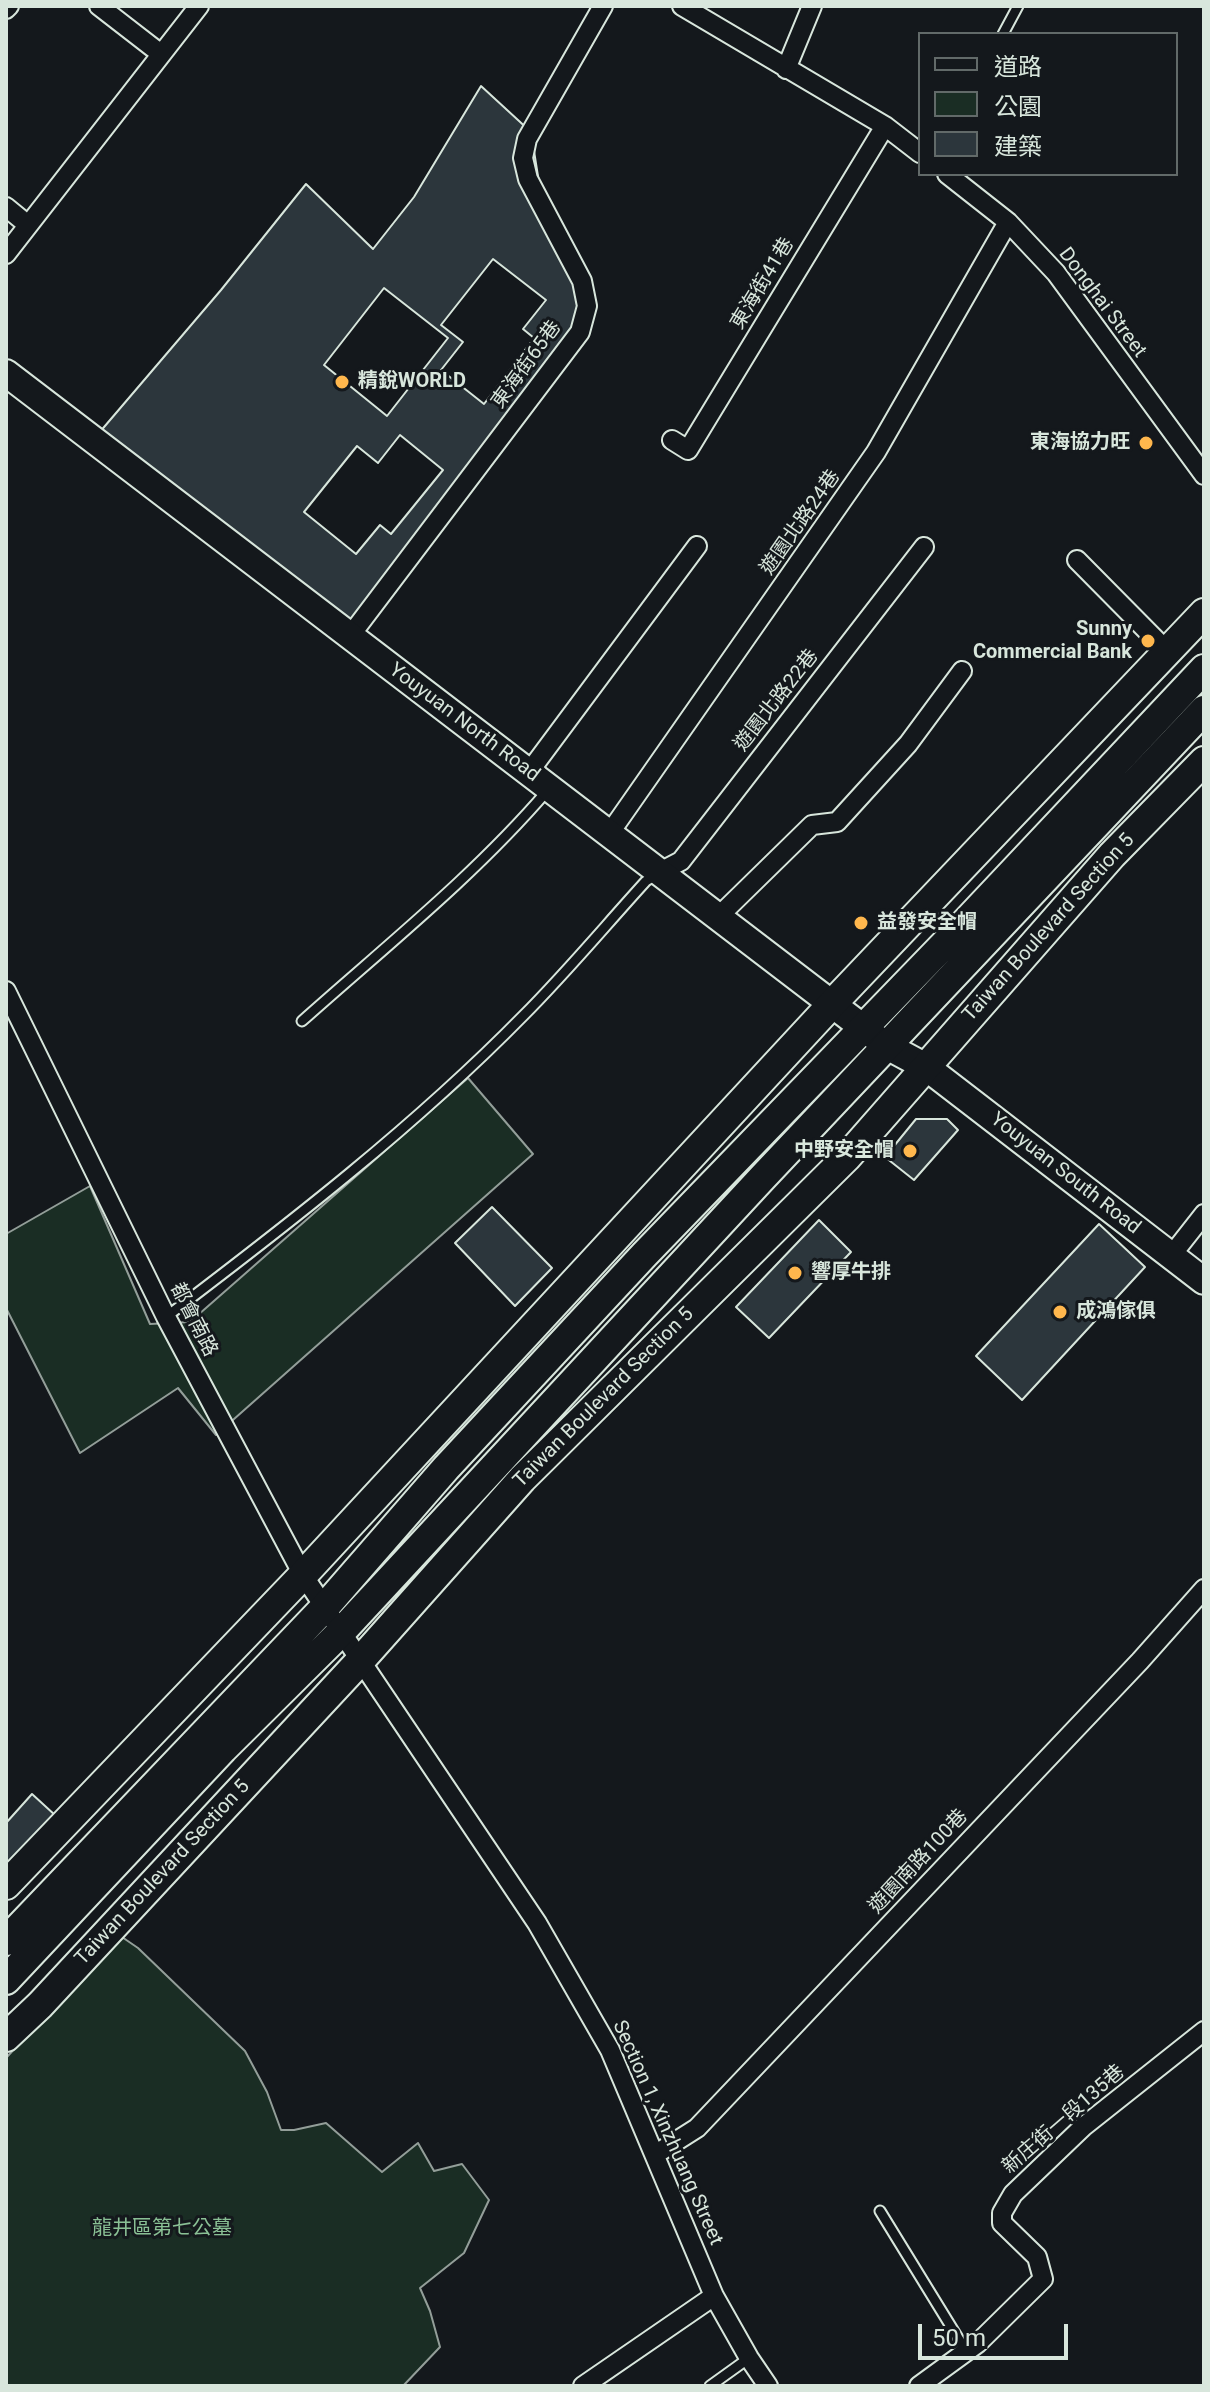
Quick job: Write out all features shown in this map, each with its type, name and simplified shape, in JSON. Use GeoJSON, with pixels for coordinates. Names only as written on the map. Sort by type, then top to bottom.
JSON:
{"type":"FeatureCollection","features":[{"type":"Feature","properties":{"kind":"main road"},"geometry":{"type":"LineString","coordinates":[[6,1885],[303,1575],[832,1004],[1204,613]]}},
{"type":"Feature","properties":{"kind":"main road"},"geometry":{"type":"LineString","coordinates":[[6,1941],[325,1607],[456,1456],[644,1255],[963,925],[1204,669]]}},
{"type":"Feature","properties":{"kind":"main road","name":"Taiwan Boulevard Section 5"},"geometry":{"type":"LineString","coordinates":[[6,1980],[223,1749],[341,1632],[1204,710]]}},
{"type":"Feature","properties":{"kind":"main road","name":"Taiwan Boulevard Section 5"},"geometry":{"type":"LineString","coordinates":[[6,2037],[48,1997],[360,1661],[522,1479],[847,1157],[1112,855],[1204,761]]}},
{"type":"Feature","properties":{"kind":"street"},"geometry":{"type":"LineString","coordinates":[[99,6],[161,54]]}},
{"type":"Feature","properties":{"kind":"street"},"geometry":{"type":"LineString","coordinates":[[6,254],[199,6]]}},
{"type":"Feature","properties":{"kind":"street","name":"東海街65巷"},"geometry":{"type":"LineString","coordinates":[[350,636],[580,332],[587,306],[582,281],[528,179],[523,158],[527,139],[603,6]]}},
{"type":"Feature","properties":{"kind":"street"},"geometry":{"type":"LineString","coordinates":[[682,6],[885,126],[918,151]]}},
{"type":"Feature","properties":{"kind":"street"},"geometry":{"type":"LineString","coordinates":[[786,69],[812,6]]}},
{"type":"Feature","properties":{"kind":"street","name":"東海街41巷"},"geometry":{"type":"LineString","coordinates":[[672,440],[688,450],[885,126]]}},
{"type":"Feature","properties":{"kind":"street","name":"Donghai Street"},"geometry":{"type":"LineString","coordinates":[[950,176],[1008,222],[1056,273],[1204,475]]}},
{"type":"Feature","properties":{"kind":"street"},"geometry":{"type":"LineString","coordinates":[[6,207],[28,225]]}},
{"type":"Feature","properties":{"kind":"street","name":"遊園北路24巷"},"geometry":{"type":"LineString","coordinates":[[609,834],[876,452],[1008,222]]}},
{"type":"Feature","properties":{"kind":"street","name":"Youyuan North Road"},"geometry":{"type":"LineString","coordinates":[[6,373],[862,1028],[926,1067]]}},
{"type":"Feature","properties":{"kind":"street"},"geometry":{"type":"LineString","coordinates":[[539,780],[697,546]]}},
{"type":"Feature","properties":{"kind":"street","name":"遊園北路22巷"},"geometry":{"type":"LineString","coordinates":[[658,873],[681,861],[924,547]]}},
{"type":"Feature","properties":{"kind":"street"},"geometry":{"type":"LineString","coordinates":[[1077,560],[1168,652]]}},
{"type":"Feature","properties":{"kind":"street"},"geometry":{"type":"LineString","coordinates":[[718,917],[812,825],[837,822],[908,744],[962,671]]}},
{"type":"Feature","properties":{"kind":"street","name":"都會南路"},"geometry":{"type":"LineString","coordinates":[[6,991],[166,1317],[303,1575],[360,1661]]}},
{"type":"Feature","properties":{"kind":"street","name":"Youyuan South Road"},"geometry":{"type":"LineString","coordinates":[[926,1067],[1204,1281]]}},
{"type":"Feature","properties":{"kind":"street"},"geometry":{"type":"LineString","coordinates":[[1171,1256],[1204,1214]]}},
{"type":"Feature","properties":{"kind":"street","name":"遊園南路100巷"},"geometry":{"type":"LineString","coordinates":[[656,2154],[697,2128],[1140,1661],[1204,1589]]}},
{"type":"Feature","properties":{"kind":"street","name":"Section 1, Xinzhuang Street"},"geometry":{"type":"LineString","coordinates":[[360,1661],[537,1923],[610,2050],[714,2296],[768,2386]]}},
{"type":"Feature","properties":{"kind":"street","name":"新庄街一段135巷"},"geometry":{"type":"LineString","coordinates":[[919,2386],[978,2343],[1043,2279],[1037,2257],[1002,2223],[1002,2213],[1013,2194],[1083,2127],[1204,2031]]}},
{"type":"Feature","properties":{"kind":"street"},"geometry":{"type":"LineString","coordinates":[[583,2386],[714,2296]]}},
{"type":"Feature","properties":{"kind":"lane"},"geometry":{"type":"LineString","coordinates":[[1004,32],[1018,6]]}},
{"type":"Feature","properties":{"kind":"lane"},"geometry":{"type":"LineString","coordinates":[[302,1021],[443,897],[521,821],[539,780]]}},
{"type":"Feature","properties":{"kind":"lane"},"geometry":{"type":"LineString","coordinates":[[166,1317],[299,1216],[405,1126],[523,1016],[646,881],[658,873]]}},
{"type":"Feature","properties":{"kind":"lane"},"geometry":{"type":"LineString","coordinates":[[880,2211],[966,2351]]}},
{"type":"Feature","properties":{"kind":"lane"},"geometry":{"type":"LineString","coordinates":[[710,2386],[749,2358]]}},
{"type":"Feature","properties":{"kind":"green space"},"geometry":{"type":"Polygon","coordinates":[[[468,1078],[533,1154],[216,1435],[178,1388],[80,1453],[6,1308],[6,1234],[90,1186],[150,1324],[190,1322],[468,1078]]]}},
{"type":"Feature","properties":{"kind":"green space","name":"龍井區第七公墓"},"geometry":{"type":"Polygon","coordinates":[[[119,1935],[138,1948],[245,2051],[267,2092],[281,2130],[326,2123],[382,2172],[418,2143],[434,2171],[462,2164],[489,2200],[464,2253],[420,2288],[440,2347],[403,2386],[6,2386],[6,2058],[119,1935]]]}},
{"type":"Feature","properties":{"kind":"building","name":"精銳WORLD"},"geometry":{"type":"Polygon","coordinates":[[[481,86],[531,132],[543,208],[587,306],[573,342],[350,636],[93,440],[221,290],[306,184],[373,249],[414,197],[481,86]]]}},
{"type":"Feature","properties":{"kind":"building"},"geometry":{"type":"Polygon","coordinates":[[[493,259],[546,300],[523,329],[534,338],[484,404],[441,370],[463,342],[441,325],[493,259]]]}},
{"type":"Feature","properties":{"kind":"building"},"geometry":{"type":"Polygon","coordinates":[[[384,288],[448,338],[387,416],[324,365],[384,288]]]}},
{"type":"Feature","properties":{"kind":"building"},"geometry":{"type":"Polygon","coordinates":[[[400,435],[443,470],[391,534],[380,525],[356,554],[304,512],[357,446],[378,463],[400,435]]]}},
{"type":"Feature","properties":{"kind":"building"},"geometry":{"type":"Polygon","coordinates":[[[916,1119],[947,1119],[958,1130],[914,1180],[885,1157],[916,1119]]]}},
{"type":"Feature","properties":{"kind":"building"},"geometry":{"type":"Polygon","coordinates":[[[492,1207],[552,1268],[515,1306],[455,1243],[492,1207]]]}},
{"type":"Feature","properties":{"kind":"building"},"geometry":{"type":"Polygon","coordinates":[[[819,1220],[851,1252],[769,1338],[736,1307],[819,1220]]]}},
{"type":"Feature","properties":{"kind":"building","name":"成鴻傢俱"},"geometry":{"type":"Polygon","coordinates":[[[1099,1224],[1145,1267],[1022,1400],[976,1356],[1099,1224]]]}},
{"type":"Feature","properties":{"kind":"building"},"geometry":{"type":"Polygon","coordinates":[[[32,1794],[56,1816],[6,1873],[6,1823],[32,1794]]]}},
{"type":"Feature","properties":{"kind":"place","name":"精銳WORLD"},"geometry":{"type":"Point","coordinates":[342,382]}},
{"type":"Feature","properties":{"kind":"place","name":"東海協力旺"},"geometry":{"type":"Point","coordinates":[1146,443]}},
{"type":"Feature","properties":{"kind":"place","name":"Sunny Commercial Bank"},"geometry":{"type":"Point","coordinates":[1148,641]}},
{"type":"Feature","properties":{"kind":"place","name":"益發安全帽"},"geometry":{"type":"Point","coordinates":[861,923]}},
{"type":"Feature","properties":{"kind":"place","name":"中野安全帽"},"geometry":{"type":"Point","coordinates":[910,1151]}},
{"type":"Feature","properties":{"kind":"place","name":"響厚牛排"},"geometry":{"type":"Point","coordinates":[795,1273]}},
{"type":"Feature","properties":{"kind":"place","name":"成鴻傢俱"},"geometry":{"type":"Point","coordinates":[1060,1312]}}]}
